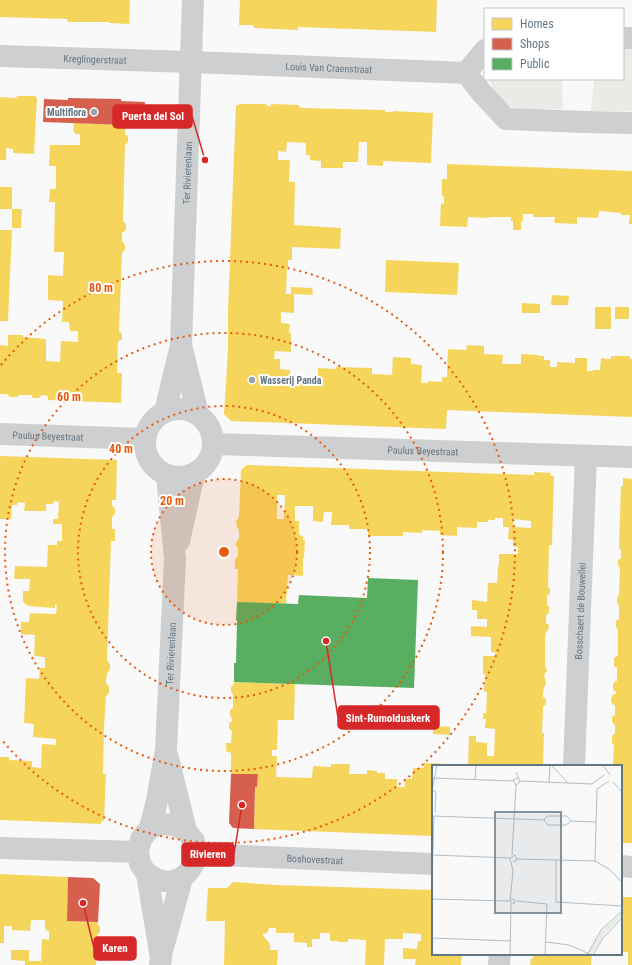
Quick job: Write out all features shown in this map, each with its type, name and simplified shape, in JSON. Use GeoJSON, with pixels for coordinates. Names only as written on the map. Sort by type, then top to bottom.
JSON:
{"type":"FeatureCollection","features":[{"type":"Feature","properties":{"kind":"street","name":"Ter Rivierenlaan"},"geometry":{"type":"LineString","coordinates":[[165,412],[181,346],[193,0]]}},
{"type":"Feature","properties":{"kind":"street"},"geometry":{"type":"LineString","coordinates":[[484,51],[466,73],[506,119],[632,123]]}},
{"type":"Feature","properties":{"kind":"street","name":"Kreglingerstraat"},"geometry":{"type":"LineString","coordinates":[[0,56],[191,62]]}},
{"type":"Feature","properties":{"kind":"street","name":"Louis Van Craenstraat"},"geometry":{"type":"LineString","coordinates":[[191,62],[466,73]]}},
{"type":"Feature","properties":{"kind":"street","name":"Ter Rivierenlaan"},"geometry":{"type":"LineString","coordinates":[[181,346],[198,414]]}},
{"type":"Feature","properties":{"kind":"street"},"geometry":{"type":"LineString","coordinates":[[181,409],[198,414],[209,427],[212,435],[213,444],[210,456],[204,466],[194,474],[181,477],[167,475],[154,467],[146,454],[145,439],[151,423],[157,416],[173,410],[181,409]]}},
{"type":"Feature","properties":{"kind":"street","name":"Paulus Beyestraat"},"geometry":{"type":"LineString","coordinates":[[0,434],[145,439]]}},
{"type":"Feature","properties":{"kind":"street","name":"Paulus Beyestraat"},"geometry":{"type":"LineString","coordinates":[[213,444],[632,457]]}},
{"type":"Feature","properties":{"kind":"street","name":"Bosschaert de Bouwellei"},"geometry":{"type":"LineString","coordinates":[[574,765],[586,456]]}},
{"type":"Feature","properties":{"kind":"street","name":"Ter Rivierenlaan"},"geometry":{"type":"LineString","coordinates":[[175,559],[194,474]]}},
{"type":"Feature","properties":{"kind":"street","name":"Ter Rivierenlaan"},"geometry":{"type":"LineString","coordinates":[[138,852],[141,839],[150,828],[157,801],[166,749],[175,559],[167,475]]}},
{"type":"Feature","properties":{"kind":"street","name":"Ter Rivierenlaan"},"geometry":{"type":"LineString","coordinates":[[166,749],[186,831],[194,841],[196,854]]}},
{"type":"Feature","properties":{"kind":"street"},"geometry":{"type":"LineString","coordinates":[[150,828],[162,824],[175,825],[186,831]]}},
{"type":"Feature","properties":{"kind":"street"},"geometry":{"type":"LineString","coordinates":[[0,848],[138,852],[140,864],[147,874],[158,880],[170,882],[182,878],[189,871],[194,863],[196,854]]}},
{"type":"Feature","properties":{"kind":"street","name":"Boshovestraat"},"geometry":{"type":"LineString","coordinates":[[196,854],[432,864]]}},
{"type":"Feature","properties":{"kind":"street"},"geometry":{"type":"LineString","coordinates":[[622,866],[632,867]]}},
{"type":"Feature","properties":{"kind":"street"},"geometry":{"type":"LineString","coordinates":[[147,874],[160,962]]}},
{"type":"Feature","properties":{"kind":"street"},"geometry":{"type":"LineString","coordinates":[[160,962],[182,878]]}},
{"type":"Feature","properties":{"kind":"street"},"geometry":{"type":"LineString","coordinates":[[499,965],[500,955]]}},
{"type":"Feature","properties":{"kind":"shaded area"},"geometry":{"type":"Polygon","coordinates":[[[624,44],[632,44],[632,111],[591,111],[594,80],[624,80],[624,44]]]}},
{"type":"Feature","properties":{"kind":"shaded area"},"geometry":{"type":"Polygon","coordinates":[[[490,80],[562,80],[563,109],[521,109],[497,103],[490,80]]]}},
{"type":"Feature","properties":{"kind":"building: Homes"},"geometry":{"type":"Polygon","coordinates":[[[0,0],[130,0],[129,24],[109,22],[68,22],[67,19],[0,17],[0,0]]]}},
{"type":"Feature","properties":{"kind":"building: Homes"},"geometry":{"type":"Polygon","coordinates":[[[240,0],[437,0],[436,32],[298,27],[298,30],[254,28],[253,25],[239,25],[240,0]]]}},
{"type":"Feature","properties":{"kind":"building: Homes"},"geometry":{"type":"Polygon","coordinates":[[[17,96],[36,96],[37,98],[34,154],[13,153],[13,149],[6,148],[6,160],[0,160],[0,97],[15,98],[17,96]]]}},
{"type":"Feature","properties":{"kind":"building: Homes"},"geometry":{"type":"Polygon","coordinates":[[[266,104],[267,106],[271,106],[271,104],[299,105],[299,107],[302,108],[433,113],[431,163],[383,161],[383,166],[367,165],[367,142],[359,142],[358,162],[343,162],[343,168],[321,168],[321,161],[310,160],[310,155],[306,155],[306,143],[287,142],[286,152],[278,151],[278,160],[290,160],[289,182],[295,182],[294,225],[341,228],[340,249],[292,247],[292,260],[288,260],[287,267],[286,294],[291,294],[291,287],[312,288],[313,295],[294,294],[294,313],[281,312],[281,323],[290,324],[289,333],[291,333],[291,352],[275,351],[274,359],[280,359],[280,369],[290,370],[290,374],[297,375],[297,382],[307,382],[307,380],[313,380],[313,378],[318,379],[318,368],[372,368],[372,374],[392,375],[393,357],[411,358],[411,364],[422,365],[421,383],[428,383],[428,381],[442,382],[442,377],[447,377],[448,349],[466,350],[467,345],[484,346],[484,354],[503,355],[502,364],[521,364],[521,354],[544,356],[544,360],[550,360],[550,367],[557,367],[557,362],[575,363],[575,358],[587,358],[587,371],[600,370],[601,358],[611,359],[611,356],[630,356],[630,359],[632,359],[632,417],[447,410],[446,429],[231,421],[224,414],[228,350],[228,310],[236,105],[266,104]]]}},
{"type":"Feature","properties":{"kind":"building: Homes"},"geometry":{"type":"Polygon","coordinates":[[[74,123],[125,125],[125,134],[128,136],[128,142],[125,145],[123,221],[126,224],[126,230],[122,233],[122,241],[125,245],[125,250],[122,253],[119,332],[122,333],[122,340],[118,341],[117,373],[122,373],[121,403],[48,400],[48,396],[42,395],[39,398],[33,398],[31,395],[10,397],[6,394],[0,394],[0,345],[8,346],[8,335],[23,335],[23,337],[46,339],[46,361],[60,362],[61,341],[78,342],[78,331],[70,331],[69,322],[62,322],[63,301],[48,300],[48,275],[63,276],[64,252],[54,252],[55,202],[49,202],[50,189],[56,189],[56,166],[49,166],[50,145],[80,145],[80,134],[75,134],[75,132],[73,132],[74,123]]]}},
{"type":"Feature","properties":{"kind":"building: Homes"},"geometry":{"type":"Polygon","coordinates":[[[447,164],[632,171],[632,224],[629,224],[630,215],[599,211],[598,218],[577,217],[577,224],[554,223],[555,217],[533,217],[533,214],[523,214],[521,230],[513,230],[513,221],[511,221],[511,217],[468,217],[467,227],[440,226],[441,203],[444,204],[444,196],[442,196],[442,179],[447,179],[447,164]]]}},
{"type":"Feature","properties":{"kind":"building: Homes"},"geometry":{"type":"Polygon","coordinates":[[[0,187],[12,187],[12,209],[0,209],[0,187]]]}},
{"type":"Feature","properties":{"kind":"building: Homes"},"geometry":{"type":"Polygon","coordinates":[[[12,209],[22,209],[21,228],[12,228],[12,209]]]}},
{"type":"Feature","properties":{"kind":"building: Homes"},"geometry":{"type":"Polygon","coordinates":[[[0,230],[12,230],[8,321],[0,321],[0,230]]]}},
{"type":"Feature","properties":{"kind":"building: Homes"},"geometry":{"type":"Polygon","coordinates":[[[386,260],[459,263],[457,295],[385,292],[386,260]]]}},
{"type":"Feature","properties":{"kind":"building: Homes"},"geometry":{"type":"Polygon","coordinates":[[[552,295],[569,296],[568,305],[551,305],[552,295]]]}},
{"type":"Feature","properties":{"kind":"building: Homes"},"geometry":{"type":"Polygon","coordinates":[[[522,303],[540,304],[540,313],[522,313],[522,303]]]}},
{"type":"Feature","properties":{"kind":"building: Homes"},"geometry":{"type":"Polygon","coordinates":[[[595,307],[611,307],[611,329],[595,329],[595,307]]]}},
{"type":"Feature","properties":{"kind":"building: Homes"},"geometry":{"type":"Polygon","coordinates":[[[615,307],[629,307],[629,319],[615,319],[615,307]]]}},
{"type":"Feature","properties":{"kind":"building: Homes"},"geometry":{"type":"Polygon","coordinates":[[[0,456],[117,460],[116,500],[112,500],[112,505],[115,509],[115,514],[112,517],[112,529],[115,529],[115,541],[111,541],[107,660],[110,664],[110,670],[107,673],[106,681],[109,687],[109,692],[106,696],[104,727],[103,774],[106,774],[104,821],[101,821],[101,824],[0,820],[0,757],[9,757],[9,760],[32,761],[32,767],[41,768],[42,744],[56,745],[56,739],[33,737],[34,724],[24,723],[26,678],[39,679],[40,668],[45,668],[45,657],[34,656],[35,635],[21,634],[21,622],[29,622],[30,613],[56,614],[57,605],[55,605],[55,608],[28,606],[23,602],[23,591],[29,591],[30,579],[14,579],[15,566],[47,567],[48,545],[57,545],[57,541],[62,541],[62,524],[53,524],[53,519],[58,519],[59,502],[54,501],[53,504],[46,504],[46,511],[24,511],[25,503],[18,502],[17,505],[12,505],[11,519],[0,519],[0,456]]]}},
{"type":"Feature","properties":{"kind":"building: Homes"},"geometry":{"type":"Polygon","coordinates":[[[247,465],[534,475],[534,472],[551,473],[551,476],[554,476],[552,545],[549,545],[548,587],[550,589],[550,594],[547,595],[547,606],[549,606],[549,613],[546,615],[546,623],[549,625],[545,639],[545,666],[547,670],[544,675],[546,682],[543,694],[543,697],[546,699],[546,704],[543,707],[543,765],[468,765],[469,736],[476,736],[476,742],[487,743],[487,756],[494,756],[495,729],[485,728],[486,719],[483,719],[483,713],[486,714],[487,692],[484,692],[485,674],[483,674],[483,656],[495,656],[495,652],[491,652],[491,637],[471,636],[471,626],[487,627],[487,619],[477,619],[477,610],[472,610],[472,600],[487,602],[488,583],[497,583],[499,554],[518,554],[518,547],[513,546],[513,540],[508,539],[509,527],[503,527],[503,518],[495,518],[495,520],[488,520],[488,522],[477,522],[477,528],[457,527],[457,536],[440,535],[440,531],[422,530],[422,533],[403,532],[403,536],[368,536],[368,529],[349,529],[349,525],[331,525],[332,512],[324,512],[323,522],[313,521],[313,506],[295,506],[295,521],[299,521],[299,535],[303,536],[303,540],[305,540],[303,576],[288,575],[286,604],[237,602],[238,569],[235,569],[235,559],[238,556],[236,542],[239,539],[239,530],[236,522],[239,516],[241,470],[247,465]],[[277,495],[277,519],[284,519],[285,495],[277,495]],[[513,519],[513,527],[531,528],[531,521],[513,519]]]}},
{"type":"Feature","properties":{"kind":"building: Homes"},"geometry":{"type":"Polygon","coordinates":[[[623,478],[632,479],[632,843],[622,843],[622,765],[613,765],[614,746],[612,743],[612,736],[615,733],[615,725],[612,722],[612,717],[615,715],[615,705],[611,702],[612,696],[616,694],[613,689],[613,685],[615,681],[617,681],[617,667],[614,667],[614,658],[618,655],[618,630],[616,627],[616,621],[619,619],[619,606],[617,603],[617,598],[619,595],[620,568],[618,566],[618,560],[621,558],[621,549],[619,549],[621,486],[623,486],[623,478]]]}},
{"type":"Feature","properties":{"kind":"building: Homes"},"geometry":{"type":"Polygon","coordinates":[[[234,682],[295,684],[294,720],[278,720],[277,750],[272,750],[272,756],[277,756],[276,777],[312,778],[313,766],[331,767],[331,764],[350,764],[349,774],[367,774],[367,770],[377,771],[377,773],[385,773],[385,779],[397,779],[397,787],[405,787],[405,779],[412,779],[413,768],[424,768],[424,763],[449,764],[432,765],[432,836],[254,829],[255,787],[257,787],[258,774],[231,774],[231,753],[226,751],[226,743],[231,743],[232,731],[229,728],[229,723],[232,721],[230,715],[230,710],[233,708],[233,694],[231,692],[231,687],[234,682]]]}},
{"type":"Feature","properties":{"kind":"building: Homes"},"geometry":{"type":"Polygon","coordinates":[[[433,726],[450,727],[450,735],[433,734],[433,726]]]}},
{"type":"Feature","properties":{"kind":"building: Homes"},"geometry":{"type":"Polygon","coordinates":[[[0,874],[68,877],[67,921],[98,922],[100,927],[100,932],[97,935],[96,965],[25,965],[25,961],[11,960],[11,950],[29,950],[29,961],[41,961],[42,939],[49,940],[49,931],[45,928],[45,920],[31,920],[30,931],[12,930],[12,926],[4,926],[4,943],[0,943],[0,874]]]}},
{"type":"Feature","properties":{"kind":"building: Homes"},"geometry":{"type":"Polygon","coordinates":[[[233,882],[277,885],[432,890],[432,955],[462,955],[461,965],[415,965],[416,959],[403,959],[403,948],[417,949],[418,941],[421,941],[421,934],[403,933],[403,939],[385,939],[384,965],[365,965],[366,940],[348,939],[348,942],[330,941],[330,933],[320,933],[320,939],[312,939],[312,947],[307,947],[307,943],[294,942],[294,933],[276,933],[276,928],[269,928],[267,933],[262,934],[270,944],[270,950],[278,950],[277,965],[224,965],[225,921],[206,921],[208,888],[227,888],[233,882]]]}},
{"type":"Feature","properties":{"kind":"building: Homes"},"geometry":{"type":"Polygon","coordinates":[[[622,897],[632,897],[632,965],[628,965],[628,952],[622,952],[622,897]]]}},
{"type":"Feature","properties":{"kind":"building: Homes"},"geometry":{"type":"Polygon","coordinates":[[[533,955],[592,955],[591,965],[530,965],[531,958],[533,959],[533,955]]]}},
{"type":"Feature","properties":{"kind":"building: Shops","name":"Multiflora"},"geometry":{"type":"Polygon","coordinates":[[[68,98],[121,99],[121,101],[145,102],[144,125],[43,122],[44,99],[68,100],[68,98]]]}},
{"type":"Feature","properties":{"kind":"building: Shops"},"geometry":{"type":"Polygon","coordinates":[[[231,774],[258,774],[257,787],[255,787],[254,829],[233,828],[229,823],[231,774]]]}},
{"type":"Feature","properties":{"kind":"building: Shops"},"geometry":{"type":"Polygon","coordinates":[[[68,877],[93,878],[100,884],[98,922],[67,921],[68,877]]]}},
{"type":"Feature","properties":{"kind":"building: Public"},"geometry":{"type":"Polygon","coordinates":[[[368,578],[418,580],[414,688],[234,682],[234,663],[236,663],[237,602],[298,604],[299,595],[367,598],[368,578]]]}},
{"type":"Feature","properties":{"kind":"place","name":"Multiflora"},"geometry":{"type":"Point","coordinates":[94,112]}},
{"type":"Feature","properties":{"kind":"place","name":"Puerta del Sol"},"geometry":{"type":"Point","coordinates":[205,160]}},
{"type":"Feature","properties":{"kind":"place","name":"Wasserij Panda"},"geometry":{"type":"Point","coordinates":[252,380]}},
{"type":"Feature","properties":{"kind":"place","name":"Sint-Rumolduskerk"},"geometry":{"type":"Point","coordinates":[326,641]}},
{"type":"Feature","properties":{"kind":"place","name":"Rivieren"},"geometry":{"type":"Point","coordinates":[242,805]}},
{"type":"Feature","properties":{"kind":"place","name":"Karen"},"geometry":{"type":"Point","coordinates":[83,903]}}]}
